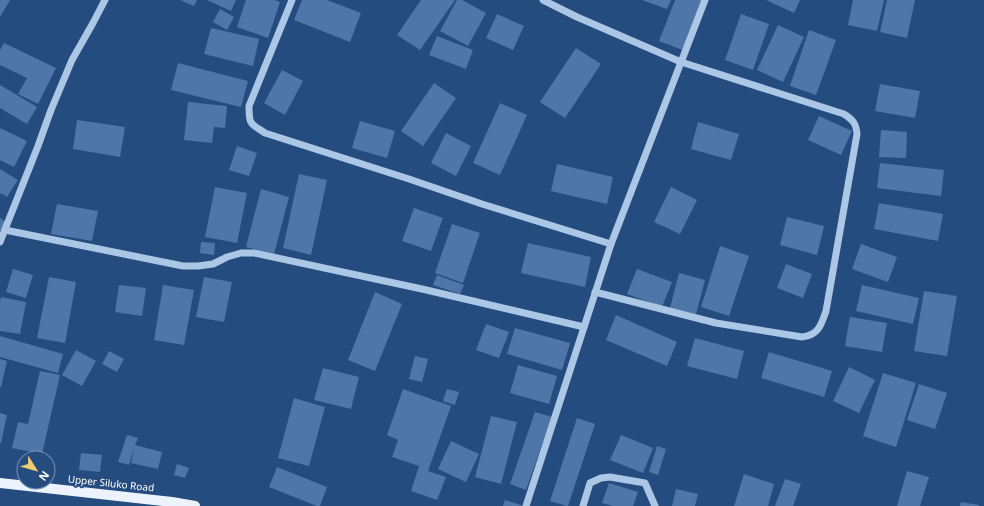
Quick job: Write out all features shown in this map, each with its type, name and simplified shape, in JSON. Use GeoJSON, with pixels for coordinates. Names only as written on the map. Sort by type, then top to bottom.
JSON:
{"type":"FeatureCollection","features":[{"type":"Feature","properties":{"kind":"main road","name":"Upper Siluko Road"},"geometry":{"type":"LineString","coordinates":[[0,483],[195,506]]}},
{"type":"Feature","properties":{"kind":"street"},"geometry":{"type":"LineString","coordinates":[[0,242],[72,60],[104,0]]}},
{"type":"Feature","properties":{"kind":"street"},"geometry":{"type":"LineString","coordinates":[[292,0],[249,106],[249,119],[253,126],[265,133],[610,244]]}},
{"type":"Feature","properties":{"kind":"street"},"geometry":{"type":"LineString","coordinates":[[543,0],[577,17],[681,62],[844,114],[852,120],[856,126],[857,134],[826,311],[821,326],[809,336],[802,337],[716,323],[595,292]]}},
{"type":"Feature","properties":{"kind":"street"},"geometry":{"type":"LineString","coordinates":[[526,506],[610,244],[705,0]]}},
{"type":"Feature","properties":{"kind":"street"},"geometry":{"type":"LineString","coordinates":[[5,230],[183,266],[213,264],[241,253],[254,253],[422,289],[584,327]]}},
{"type":"Feature","properties":{"kind":"street"},"geometry":{"type":"LineString","coordinates":[[583,506],[590,483],[601,478],[610,477],[645,483],[655,506]]}},
{"type":"Feature","properties":{"kind":"building"},"geometry":{"type":"Polygon","coordinates":[[[0,0],[10,0],[0,17],[0,0]]]}},
{"type":"Feature","properties":{"kind":"building"},"geometry":{"type":"Polygon","coordinates":[[[180,0],[197,0],[194,6],[180,0]]]}},
{"type":"Feature","properties":{"kind":"building"},"geometry":{"type":"Polygon","coordinates":[[[207,0],[236,0],[231,11],[207,0]]]}},
{"type":"Feature","properties":{"kind":"building"},"geometry":{"type":"Polygon","coordinates":[[[246,0],[275,0],[280,2],[268,38],[237,27],[246,0]]]}},
{"type":"Feature","properties":{"kind":"building"},"geometry":{"type":"Polygon","coordinates":[[[302,0],[327,0],[361,13],[350,42],[294,20],[302,0]]]}},
{"type":"Feature","properties":{"kind":"building"},"geometry":{"type":"Polygon","coordinates":[[[421,0],[455,0],[420,50],[397,35],[421,0]]]}},
{"type":"Feature","properties":{"kind":"building"},"geometry":{"type":"Polygon","coordinates":[[[457,0],[462,0],[486,13],[468,46],[440,31],[457,0]]]}},
{"type":"Feature","properties":{"kind":"building"},"geometry":{"type":"Polygon","coordinates":[[[642,0],[671,0],[667,9],[642,0]]]}},
{"type":"Feature","properties":{"kind":"building"},"geometry":{"type":"Polygon","coordinates":[[[675,0],[704,0],[685,51],[659,41],[675,0]]]}},
{"type":"Feature","properties":{"kind":"building"},"geometry":{"type":"Polygon","coordinates":[[[766,0],[800,0],[794,13],[766,0]]]}},
{"type":"Feature","properties":{"kind":"building"},"geometry":{"type":"Polygon","coordinates":[[[853,0],[884,0],[877,31],[848,25],[853,0]]]}},
{"type":"Feature","properties":{"kind":"building"},"geometry":{"type":"Polygon","coordinates":[[[887,0],[915,0],[907,38],[880,32],[887,0]]]}},
{"type":"Feature","properties":{"kind":"building"},"geometry":{"type":"Polygon","coordinates":[[[220,9],[234,17],[227,30],[213,22],[220,9]]]}},
{"type":"Feature","properties":{"kind":"building"},"geometry":{"type":"Polygon","coordinates":[[[497,14],[524,26],[513,50],[486,38],[497,14]]]}},
{"type":"Feature","properties":{"kind":"building"},"geometry":{"type":"Polygon","coordinates":[[[741,14],[769,24],[753,70],[725,60],[741,14]]]}},
{"type":"Feature","properties":{"kind":"building"},"geometry":{"type":"Polygon","coordinates":[[[778,25],[804,37],[783,82],[757,70],[778,25]]]}},
{"type":"Feature","properties":{"kind":"building"},"geometry":{"type":"Polygon","coordinates":[[[211,28],[259,39],[253,66],[204,54],[211,28]]]}},
{"type":"Feature","properties":{"kind":"building"},"geometry":{"type":"Polygon","coordinates":[[[809,30],[836,40],[816,95],[790,86],[809,30]]]}},
{"type":"Feature","properties":{"kind":"building"},"geometry":{"type":"Polygon","coordinates":[[[437,36],[473,50],[466,69],[429,55],[437,36]]]}},
{"type":"Feature","properties":{"kind":"building"},"geometry":{"type":"Polygon","coordinates":[[[4,43],[56,68],[38,104],[18,94],[27,78],[0,65],[0,50],[4,43]]]}},
{"type":"Feature","properties":{"kind":"building"},"geometry":{"type":"Polygon","coordinates":[[[576,48],[601,64],[565,118],[540,102],[576,48]]]}},
{"type":"Feature","properties":{"kind":"building"},"geometry":{"type":"Polygon","coordinates":[[[178,63],[248,81],[241,107],[171,90],[178,63]]]}},
{"type":"Feature","properties":{"kind":"building"},"geometry":{"type":"Polygon","coordinates":[[[282,70],[303,81],[285,115],[264,103],[282,70]]]}},
{"type":"Feature","properties":{"kind":"building"},"geometry":{"type":"Polygon","coordinates":[[[434,83],[456,98],[423,146],[401,131],[434,83]]]}},
{"type":"Feature","properties":{"kind":"building"},"geometry":{"type":"Polygon","coordinates":[[[880,84],[920,91],[915,118],[875,111],[880,84]]]}},
{"type":"Feature","properties":{"kind":"building"},"geometry":{"type":"Polygon","coordinates":[[[0,85],[37,107],[27,124],[0,108],[0,85]]]}},
{"type":"Feature","properties":{"kind":"building"},"geometry":{"type":"Polygon","coordinates":[[[188,102],[227,106],[225,128],[214,127],[212,143],[184,140],[188,102]]]}},
{"type":"Feature","properties":{"kind":"building"},"geometry":{"type":"Polygon","coordinates":[[[500,103],[527,115],[500,175],[473,163],[500,103]]]}},
{"type":"Feature","properties":{"kind":"building"},"geometry":{"type":"Polygon","coordinates":[[[819,116],[852,131],[841,155],[808,140],[819,116]]]}},
{"type":"Feature","properties":{"kind":"building"},"geometry":{"type":"Polygon","coordinates":[[[77,120],[125,127],[120,157],[73,149],[77,120]]]}},
{"type":"Feature","properties":{"kind":"building"},"geometry":{"type":"Polygon","coordinates":[[[360,121],[395,131],[387,158],[352,148],[360,121]]]}},
{"type":"Feature","properties":{"kind":"building"},"geometry":{"type":"Polygon","coordinates":[[[698,122],[739,134],[731,160],[691,149],[698,122]]]}},
{"type":"Feature","properties":{"kind":"building"},"geometry":{"type":"Polygon","coordinates":[[[0,128],[27,141],[14,167],[0,160],[0,128]]]}},
{"type":"Feature","properties":{"kind":"building"},"geometry":{"type":"Polygon","coordinates":[[[881,130],[907,132],[906,158],[879,157],[881,130]]]}},
{"type":"Feature","properties":{"kind":"building"},"geometry":{"type":"Polygon","coordinates":[[[446,133],[471,146],[456,176],[431,163],[446,133]]]}},
{"type":"Feature","properties":{"kind":"building"},"geometry":{"type":"Polygon","coordinates":[[[237,146],[257,153],[249,176],[229,170],[237,146]]]}},
{"type":"Feature","properties":{"kind":"building"},"geometry":{"type":"Polygon","coordinates":[[[880,163],[944,170],[941,196],[877,188],[880,163]]]}},
{"type":"Feature","properties":{"kind":"building"},"geometry":{"type":"Polygon","coordinates":[[[557,164],[613,177],[607,204],[551,191],[557,164]]]}},
{"type":"Feature","properties":{"kind":"building"},"geometry":{"type":"Polygon","coordinates":[[[0,169],[18,180],[7,197],[1,193],[0,195],[0,169]]]}},
{"type":"Feature","properties":{"kind":"building"},"geometry":{"type":"Polygon","coordinates":[[[299,174],[327,180],[311,255],[283,248],[299,174]]]}},
{"type":"Feature","properties":{"kind":"building"},"geometry":{"type":"Polygon","coordinates":[[[215,187],[247,193],[237,243],[205,237],[215,187]]]}},
{"type":"Feature","properties":{"kind":"building"},"geometry":{"type":"Polygon","coordinates":[[[671,187],[697,200],[680,234],[654,222],[671,187]]]}},
{"type":"Feature","properties":{"kind":"building"},"geometry":{"type":"Polygon","coordinates":[[[261,189],[289,197],[274,254],[246,247],[261,189]]]}},
{"type":"Feature","properties":{"kind":"building"},"geometry":{"type":"Polygon","coordinates":[[[879,203],[943,214],[938,241],[874,229],[879,203]]]}},
{"type":"Feature","properties":{"kind":"building"},"geometry":{"type":"Polygon","coordinates":[[[57,204],[98,211],[92,241],[51,234],[57,204]]]}},
{"type":"Feature","properties":{"kind":"building"},"geometry":{"type":"Polygon","coordinates":[[[414,208],[443,218],[431,251],[402,241],[414,208]]]}},
{"type":"Feature","properties":{"kind":"building"},"geometry":{"type":"Polygon","coordinates":[[[787,217],[824,226],[817,255],[780,245],[787,217]]]}},
{"type":"Feature","properties":{"kind":"building"},"geometry":{"type":"Polygon","coordinates":[[[0,218],[6,222],[0,231],[0,218]]]}},
{"type":"Feature","properties":{"kind":"building"},"geometry":{"type":"Polygon","coordinates":[[[452,224],[480,233],[463,283],[435,273],[452,224]]]}},
{"type":"Feature","properties":{"kind":"building"},"geometry":{"type":"Polygon","coordinates":[[[201,242],[215,243],[214,255],[200,253],[201,242]]]}},
{"type":"Feature","properties":{"kind":"building"},"geometry":{"type":"Polygon","coordinates":[[[528,243],[591,257],[585,287],[521,273],[528,243]]]}},
{"type":"Feature","properties":{"kind":"building"},"geometry":{"type":"Polygon","coordinates":[[[861,244],[897,257],[888,282],[852,269],[861,244]]]}},
{"type":"Feature","properties":{"kind":"building"},"geometry":{"type":"Polygon","coordinates":[[[720,246],[749,256],[729,316],[701,307],[720,246]]]}},
{"type":"Feature","properties":{"kind":"building"},"geometry":{"type":"Polygon","coordinates":[[[786,264],[812,274],[803,298],[777,288],[786,264]]]}},
{"type":"Feature","properties":{"kind":"building"},"geometry":{"type":"Polygon","coordinates":[[[13,269],[33,275],[26,298],[6,292],[13,269]]]}},
{"type":"Feature","properties":{"kind":"building"},"geometry":{"type":"Polygon","coordinates":[[[637,269],[672,282],[662,307],[627,294],[637,269]]]}},
{"type":"Feature","properties":{"kind":"building"},"geometry":{"type":"Polygon","coordinates":[[[679,273],[705,280],[696,314],[670,308],[679,273]]]}},
{"type":"Feature","properties":{"kind":"building"},"geometry":{"type":"Polygon","coordinates":[[[437,275],[464,285],[460,294],[433,285],[437,275]]]}},
{"type":"Feature","properties":{"kind":"building"},"geometry":{"type":"Polygon","coordinates":[[[49,277],[76,282],[65,343],[37,338],[49,277]]]}},
{"type":"Feature","properties":{"kind":"building"},"geometry":{"type":"Polygon","coordinates":[[[204,277],[232,282],[224,322],[196,317],[204,277]]]}},
{"type":"Feature","properties":{"kind":"building"},"geometry":{"type":"Polygon","coordinates":[[[119,285],[146,288],[142,316],[115,312],[119,285]]]}},
{"type":"Feature","properties":{"kind":"building"},"geometry":{"type":"Polygon","coordinates":[[[163,285],[194,290],[184,345],[154,340],[163,285]]]}},
{"type":"Feature","properties":{"kind":"building"},"geometry":{"type":"Polygon","coordinates":[[[862,285],[919,298],[913,324],[856,311],[862,285]]]}},
{"type":"Feature","properties":{"kind":"building"},"geometry":{"type":"Polygon","coordinates":[[[924,291],[957,296],[947,356],[914,351],[924,291]]]}},
{"type":"Feature","properties":{"kind":"building"},"geometry":{"type":"Polygon","coordinates":[[[375,292],[402,304],[375,371],[348,360],[375,292]]]}},
{"type":"Feature","properties":{"kind":"building"},"geometry":{"type":"Polygon","coordinates":[[[1,297],[26,302],[20,334],[0,331],[1,297]]]}},
{"type":"Feature","properties":{"kind":"building"},"geometry":{"type":"Polygon","coordinates":[[[616,315],[677,342],[667,366],[606,340],[616,315]]]}},
{"type":"Feature","properties":{"kind":"building"},"geometry":{"type":"Polygon","coordinates":[[[850,317],[887,323],[882,352],[845,346],[850,317]]]}},
{"type":"Feature","properties":{"kind":"building"},"geometry":{"type":"Polygon","coordinates":[[[486,324],[509,332],[499,358],[476,350],[486,324]]]}},
{"type":"Feature","properties":{"kind":"building"},"geometry":{"type":"Polygon","coordinates":[[[515,328],[570,343],[562,370],[507,354],[515,328]]]}},
{"type":"Feature","properties":{"kind":"building"},"geometry":{"type":"Polygon","coordinates":[[[0,336],[63,354],[58,373],[0,357],[0,336]]]}},
{"type":"Feature","properties":{"kind":"building"},"geometry":{"type":"Polygon","coordinates":[[[695,338],[744,351],[737,379],[687,366],[695,338]]]}},
{"type":"Feature","properties":{"kind":"building"},"geometry":{"type":"Polygon","coordinates":[[[76,350],[96,361],[82,386],[62,375],[76,350]]]}},
{"type":"Feature","properties":{"kind":"building"},"geometry":{"type":"Polygon","coordinates":[[[109,351],[124,359],[117,372],[102,364],[109,351]]]}},
{"type":"Feature","properties":{"kind":"building"},"geometry":{"type":"Polygon","coordinates":[[[769,352],[832,371],[824,397],[761,378],[769,352]]]}},
{"type":"Feature","properties":{"kind":"building"},"geometry":{"type":"Polygon","coordinates":[[[415,356],[428,359],[422,382],[409,379],[415,356]]]}},
{"type":"Feature","properties":{"kind":"building"},"geometry":{"type":"Polygon","coordinates":[[[0,359],[7,361],[1,387],[0,387],[0,359]]]}},
{"type":"Feature","properties":{"kind":"building"},"geometry":{"type":"Polygon","coordinates":[[[518,365],[557,376],[549,404],[510,393],[518,365]]]}},
{"type":"Feature","properties":{"kind":"building"},"geometry":{"type":"Polygon","coordinates":[[[849,367],[875,380],[859,413],[833,401],[849,367]]]}},
{"type":"Feature","properties":{"kind":"building"},"geometry":{"type":"Polygon","coordinates":[[[323,368],[359,377],[351,409],[314,400],[323,368]]]}},
{"type":"Feature","properties":{"kind":"building"},"geometry":{"type":"Polygon","coordinates":[[[40,371],[60,375],[43,450],[22,450],[12,448],[18,422],[28,424],[40,371]]]}},
{"type":"Feature","properties":{"kind":"building"},"geometry":{"type":"Polygon","coordinates":[[[883,373],[916,383],[896,447],[863,436],[883,373]]]}},
{"type":"Feature","properties":{"kind":"building"},"geometry":{"type":"Polygon","coordinates":[[[919,384],[947,393],[935,429],[907,420],[919,384]]]}},
{"type":"Feature","properties":{"kind":"building"},"geometry":{"type":"Polygon","coordinates":[[[403,389],[451,406],[428,471],[446,477],[437,500],[411,491],[419,466],[392,457],[398,440],[387,435],[403,389]]]}},
{"type":"Feature","properties":{"kind":"building"},"geometry":{"type":"Polygon","coordinates":[[[447,389],[459,392],[455,405],[443,401],[447,389]]]}},
{"type":"Feature","properties":{"kind":"building"},"geometry":{"type":"Polygon","coordinates":[[[294,398],[325,407],[309,466],[278,458],[294,398]]]}},
{"type":"Feature","properties":{"kind":"building"},"geometry":{"type":"Polygon","coordinates":[[[535,412],[552,417],[526,490],[510,484],[535,412]]]}},
{"type":"Feature","properties":{"kind":"building"},"geometry":{"type":"Polygon","coordinates":[[[0,413],[7,415],[1,443],[0,443],[0,413]]]}},
{"type":"Feature","properties":{"kind":"building"},"geometry":{"type":"Polygon","coordinates":[[[491,416],[517,422],[501,484],[475,477],[491,416]]]}},
{"type":"Feature","properties":{"kind":"building"},"geometry":{"type":"Polygon","coordinates":[[[577,418],[595,424],[567,506],[550,501],[577,418]]]}},
{"type":"Feature","properties":{"kind":"building"},"geometry":{"type":"Polygon","coordinates":[[[127,435],[138,438],[135,445],[162,452],[158,469],[131,463],[134,448],[129,465],[118,462],[127,435]]]}},
{"type":"Feature","properties":{"kind":"building"},"geometry":{"type":"Polygon","coordinates":[[[621,435],[653,448],[643,473],[610,460],[621,435]]]}},
{"type":"Feature","properties":{"kind":"building"},"geometry":{"type":"Polygon","coordinates":[[[451,441],[479,454],[466,482],[438,469],[451,441]]]}},
{"type":"Feature","properties":{"kind":"building"},"geometry":{"type":"Polygon","coordinates":[[[657,446],[666,449],[658,475],[649,472],[657,446]]]}},
{"type":"Feature","properties":{"kind":"building"},"geometry":{"type":"Polygon","coordinates":[[[81,453],[102,455],[100,472],[79,470],[81,453]]]}},
{"type":"Feature","properties":{"kind":"building"},"geometry":{"type":"Polygon","coordinates":[[[177,464],[189,468],[185,478],[174,475],[177,464]]]}},
{"type":"Feature","properties":{"kind":"building"},"geometry":{"type":"Polygon","coordinates":[[[277,467],[327,487],[320,506],[269,487],[277,467]]]}},
{"type":"Feature","properties":{"kind":"building"},"geometry":{"type":"Polygon","coordinates":[[[907,471],[929,477],[920,506],[897,506],[907,471]]]}},
{"type":"Feature","properties":{"kind":"building"},"geometry":{"type":"Polygon","coordinates":[[[744,474],[774,484],[768,506],[734,506],[744,474]]]}},
{"type":"Feature","properties":{"kind":"building"},"geometry":{"type":"Polygon","coordinates":[[[785,479],[801,484],[793,506],[775,506],[785,479]]]}},
{"type":"Feature","properties":{"kind":"building"},"geometry":{"type":"Polygon","coordinates":[[[609,483],[638,492],[633,506],[613,506],[602,503],[609,483]]]}},
{"type":"Feature","properties":{"kind":"building"},"geometry":{"type":"Polygon","coordinates":[[[676,489],[698,494],[695,506],[672,506],[676,489]]]}},
{"type":"Feature","properties":{"kind":"building"},"geometry":{"type":"Polygon","coordinates":[[[505,500],[524,506],[503,506],[505,500]]]}},
{"type":"Feature","properties":{"kind":"building"},"geometry":{"type":"Polygon","coordinates":[[[961,502],[979,505],[979,506],[960,506],[961,502]]]}}]}
